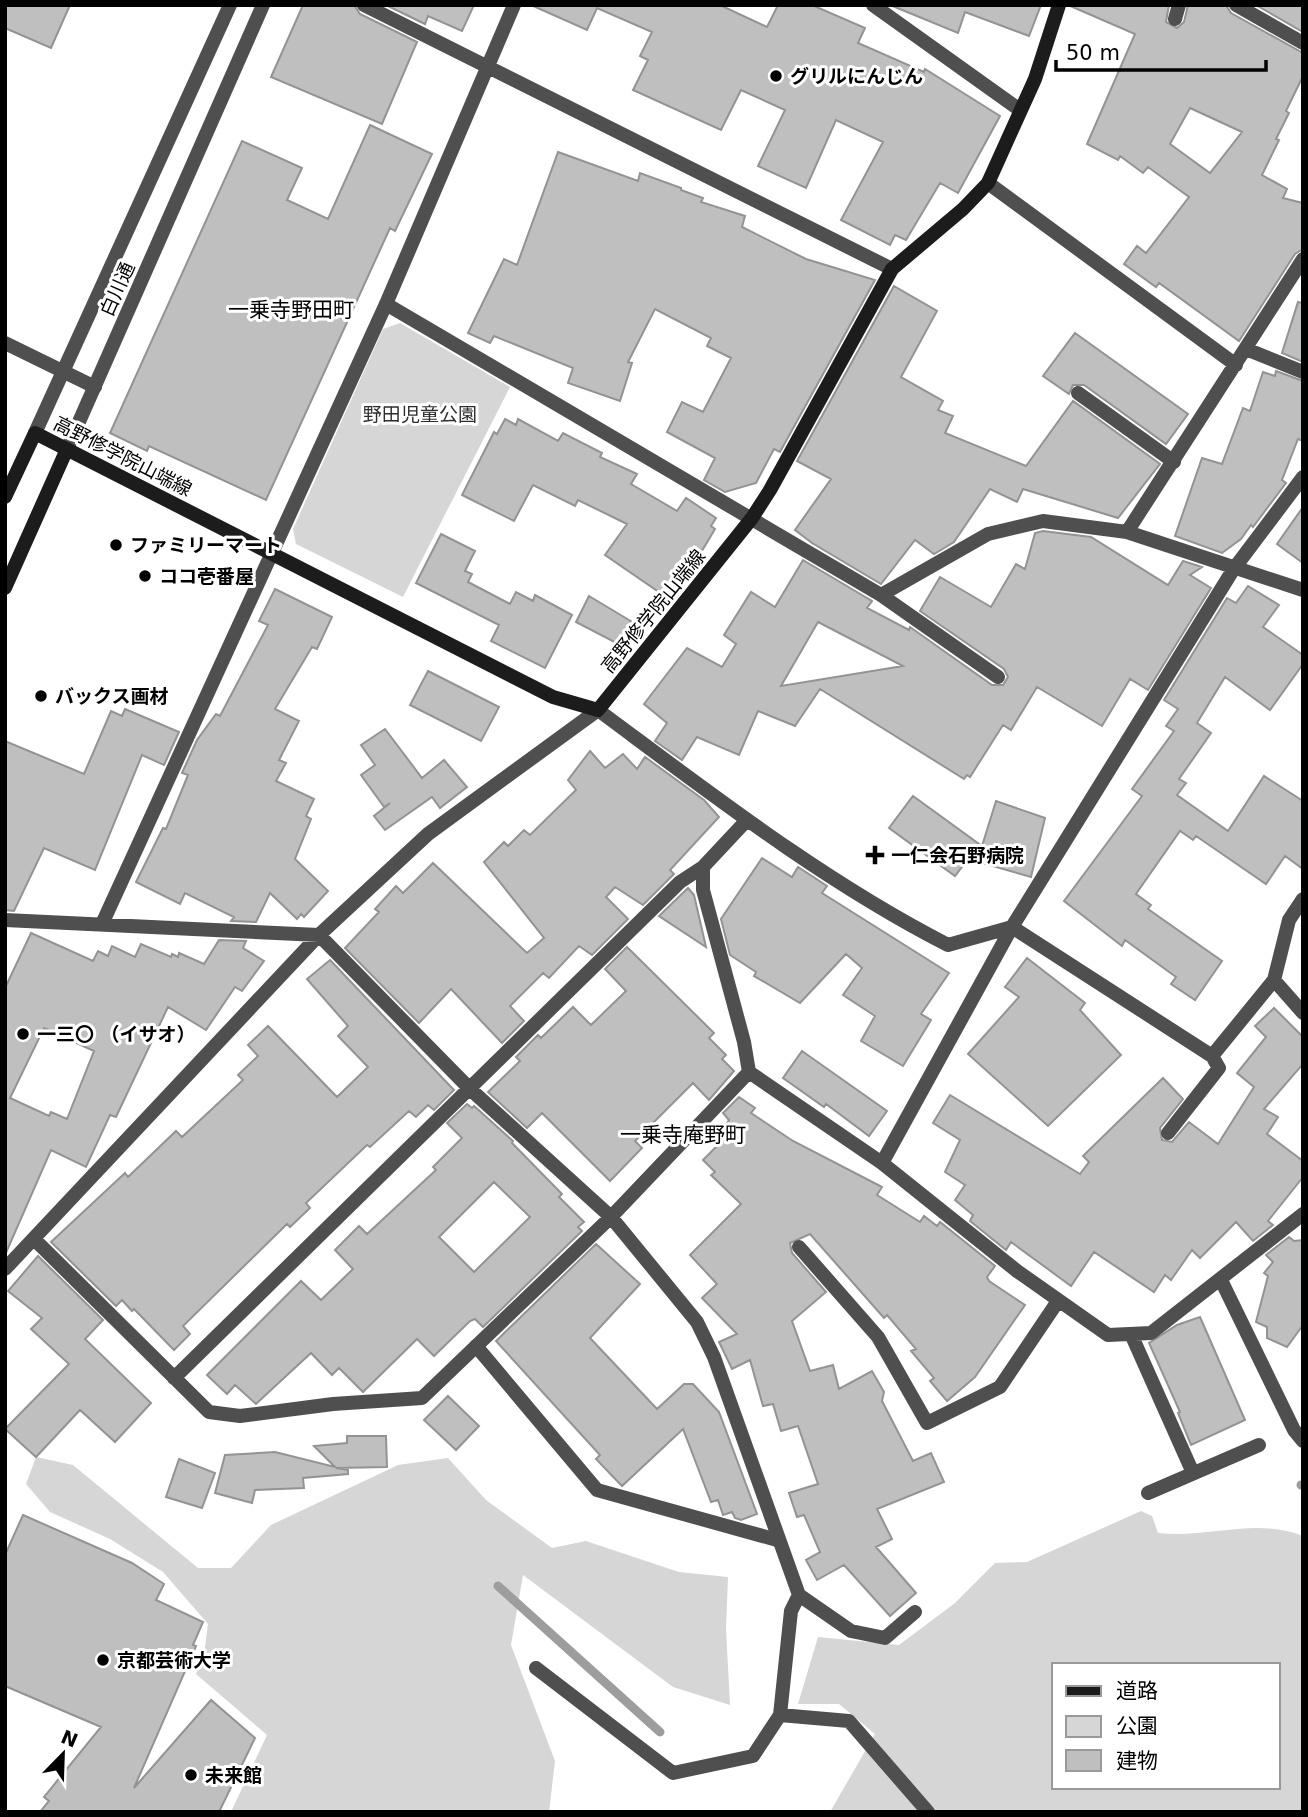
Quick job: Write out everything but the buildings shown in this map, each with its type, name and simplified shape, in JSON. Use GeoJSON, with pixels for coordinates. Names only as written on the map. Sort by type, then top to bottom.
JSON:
{"type":"FeatureCollection","features":[{"type":"Feature","properties":{"kind":"main road","name":"高野修学院山端線"},"geometry":{"type":"LineString","coordinates":[[35,433],[552,697],[597,710],[752,518],[892,269],[963,209],[988,183],[1035,79],[1059,5]]}},
{"type":"Feature","properties":{"kind":"main road","name":"白川通"},"geometry":{"type":"LineString","coordinates":[[5,498],[35,433]]}},
{"type":"Feature","properties":{"kind":"main road","name":"白川通"},"geometry":{"type":"LineString","coordinates":[[5,588],[67,449]]}},
{"type":"Feature","properties":{"kind":"street","name":"白川通"},"geometry":{"type":"LineString","coordinates":[[35,433],[229,5]]}},
{"type":"Feature","properties":{"kind":"street","name":"白川通"},"geometry":{"type":"LineString","coordinates":[[67,449],[263,5]]}},
{"type":"Feature","properties":{"kind":"street"},"geometry":{"type":"LineString","coordinates":[[364,5],[892,269]]}},
{"type":"Feature","properties":{"kind":"street"},"geometry":{"type":"LineString","coordinates":[[102,924],[386,304],[514,5]]}},
{"type":"Feature","properties":{"kind":"street"},"geometry":{"type":"LineString","coordinates":[[873,5],[1020,110]]}},
{"type":"Feature","properties":{"kind":"street"},"geometry":{"type":"LineString","coordinates":[[1236,5],[1303,43]]}},
{"type":"Feature","properties":{"kind":"street"},"geometry":{"type":"LineString","coordinates":[[988,183],[1236,365]]}},
{"type":"Feature","properties":{"kind":"street"},"geometry":{"type":"LineString","coordinates":[[1126,532],[1174,462],[1303,259]]}},
{"type":"Feature","properties":{"kind":"street"},"geometry":{"type":"LineString","coordinates":[[386,304],[881,595],[998,677]]}},
{"type":"Feature","properties":{"kind":"street"},"geometry":{"type":"LineString","coordinates":[[5,343],[95,387]]}},
{"type":"Feature","properties":{"kind":"street"},"geometry":{"type":"LineString","coordinates":[[1246,349],[1303,372]]}},
{"type":"Feature","properties":{"kind":"street"},"geometry":{"type":"LineString","coordinates":[[1078,393],[1174,462]]}},
{"type":"Feature","properties":{"kind":"street"},"geometry":{"type":"LineString","coordinates":[[882,1163],[1013,928],[1233,570],[1303,477]]}},
{"type":"Feature","properties":{"kind":"street"},"geometry":{"type":"LineString","coordinates":[[881,595],[988,534],[1043,521],[1126,532],[1233,570],[1303,590]]}},
{"type":"Feature","properties":{"kind":"street"},"geometry":{"type":"LineString","coordinates":[[5,1269],[319,935],[428,834],[597,710],[747,820],[907,924],[948,945],[1013,928],[1212,1056],[1219,1068],[1168,1133]]}},
{"type":"Feature","properties":{"kind":"street"},"geometry":{"type":"LineString","coordinates":[[174,1378],[680,882],[703,867],[747,820]]}},
{"type":"Feature","properties":{"kind":"street"},"geometry":{"type":"LineString","coordinates":[[703,867],[703,890],[744,1042],[749,1072],[882,1163],[1058,1301],[1108,1335],[1151,1333],[1303,1214]]}},
{"type":"Feature","properties":{"kind":"street"},"geometry":{"type":"LineString","coordinates":[[1212,1056],[1274,980],[1289,920],[1303,899]]}},
{"type":"Feature","properties":{"kind":"street"},"geometry":{"type":"LineString","coordinates":[[5,919],[319,935],[470,1089],[611,1217],[697,1321],[714,1357],[777,1540],[799,1595],[851,1632],[885,1638],[915,1612]]}},
{"type":"Feature","properties":{"kind":"street"},"geometry":{"type":"LineString","coordinates":[[1274,980],[1303,1013]]}},
{"type":"Feature","properties":{"kind":"street"},"geometry":{"type":"LineString","coordinates":[[34,1239],[209,1412],[240,1416],[333,1404],[422,1398],[611,1217],[749,1072]]}},
{"type":"Feature","properties":{"kind":"street"},"geometry":{"type":"LineString","coordinates":[[799,1247],[877,1336],[927,1423],[1000,1387],[1058,1301]]}},
{"type":"Feature","properties":{"kind":"street"},"geometry":{"type":"LineString","coordinates":[[1221,1280],[1294,1430],[1303,1441]]}},
{"type":"Feature","properties":{"kind":"street"},"geometry":{"type":"LineString","coordinates":[[1131,1334],[1194,1473]]}},
{"type":"Feature","properties":{"kind":"street"},"geometry":{"type":"LineString","coordinates":[[476,1346],[597,1490],[777,1540]]}},
{"type":"Feature","properties":{"kind":"street"},"geometry":{"type":"LineString","coordinates":[[1148,1493],[1259,1445]]}},
{"type":"Feature","properties":{"kind":"street"},"geometry":{"type":"LineString","coordinates":[[536,1668],[673,1773],[753,1756],[780,1715],[791,1611],[799,1595]]}},
{"type":"Feature","properties":{"kind":"street"},"geometry":{"type":"LineString","coordinates":[[780,1715],[849,1721],[928,1812]]}},
{"type":"Feature","properties":{"kind":"green space","name":"野田児童公園"},"geometry":{"type":"Polygon","coordinates":[[[400,323],[510,387],[403,597],[296,544],[293,529],[383,329],[400,323]]]}},
{"type":"Feature","properties":{"kind":"green space"},"geometry":{"type":"Polygon","coordinates":[[[36,1457],[73,1465],[198,1568],[231,1568],[271,1525],[398,1465],[448,1458],[486,1500],[552,1548],[586,1541],[679,1572],[728,1577],[726,1629],[730,1705],[673,1687],[523,1575],[511,1645],[555,1761],[549,1812],[231,1812],[267,1735],[196,1674],[205,1647],[208,1624],[163,1572],[110,1539],[50,1512],[26,1484],[36,1457]]]}},
{"type":"Feature","properties":{"kind":"green space"},"geometry":{"type":"Polygon","coordinates":[[[1141,1511],[1152,1516],[1158,1533],[1267,1528],[1303,1536],[1303,1812],[830,1812],[875,1734],[839,1704],[798,1704],[818,1637],[899,1645],[955,1603],[995,1563],[1027,1562],[1141,1511]]]}},
{"type":"Feature","properties":{"kind":"waterway"},"geometry":{"type":"LineString","coordinates":[[498,1586],[660,1732]]}},
{"type":"Feature","properties":{"kind":"place","name":"グリルにんじん"},"geometry":{"type":"Point","coordinates":[776,76]}},
{"type":"Feature","properties":{"kind":"place","name":"ファミリーマート"},"geometry":{"type":"Point","coordinates":[116,545]}},
{"type":"Feature","properties":{"kind":"place","name":"ココ壱番屋"},"geometry":{"type":"Point","coordinates":[145,576]}},
{"type":"Feature","properties":{"kind":"place","name":"バックス画材"},"geometry":{"type":"Point","coordinates":[41,696]}},
{"type":"Feature","properties":{"kind":"place","name":"一仁会石野病院"},"geometry":{"type":"Point","coordinates":[875,855]}},
{"type":"Feature","properties":{"kind":"place","name":"一三〇 （イサオ）"},"geometry":{"type":"Point","coordinates":[23,1034]}},
{"type":"Feature","properties":{"kind":"place","name":"京都芸術大学"},"geometry":{"type":"Point","coordinates":[103,1660]}},
{"type":"Feature","properties":{"kind":"place","name":"未来館"},"geometry":{"type":"Point","coordinates":[191,1775]}},
{"type":"Feature","properties":{"kind":"district","name":"一乗寺野田町"},"geometry":{"type":"Point","coordinates":[291,310]}},
{"type":"Feature","properties":{"kind":"district","name":"一乗寺庵野町"},"geometry":{"type":"Point","coordinates":[683,1135]}}]}
